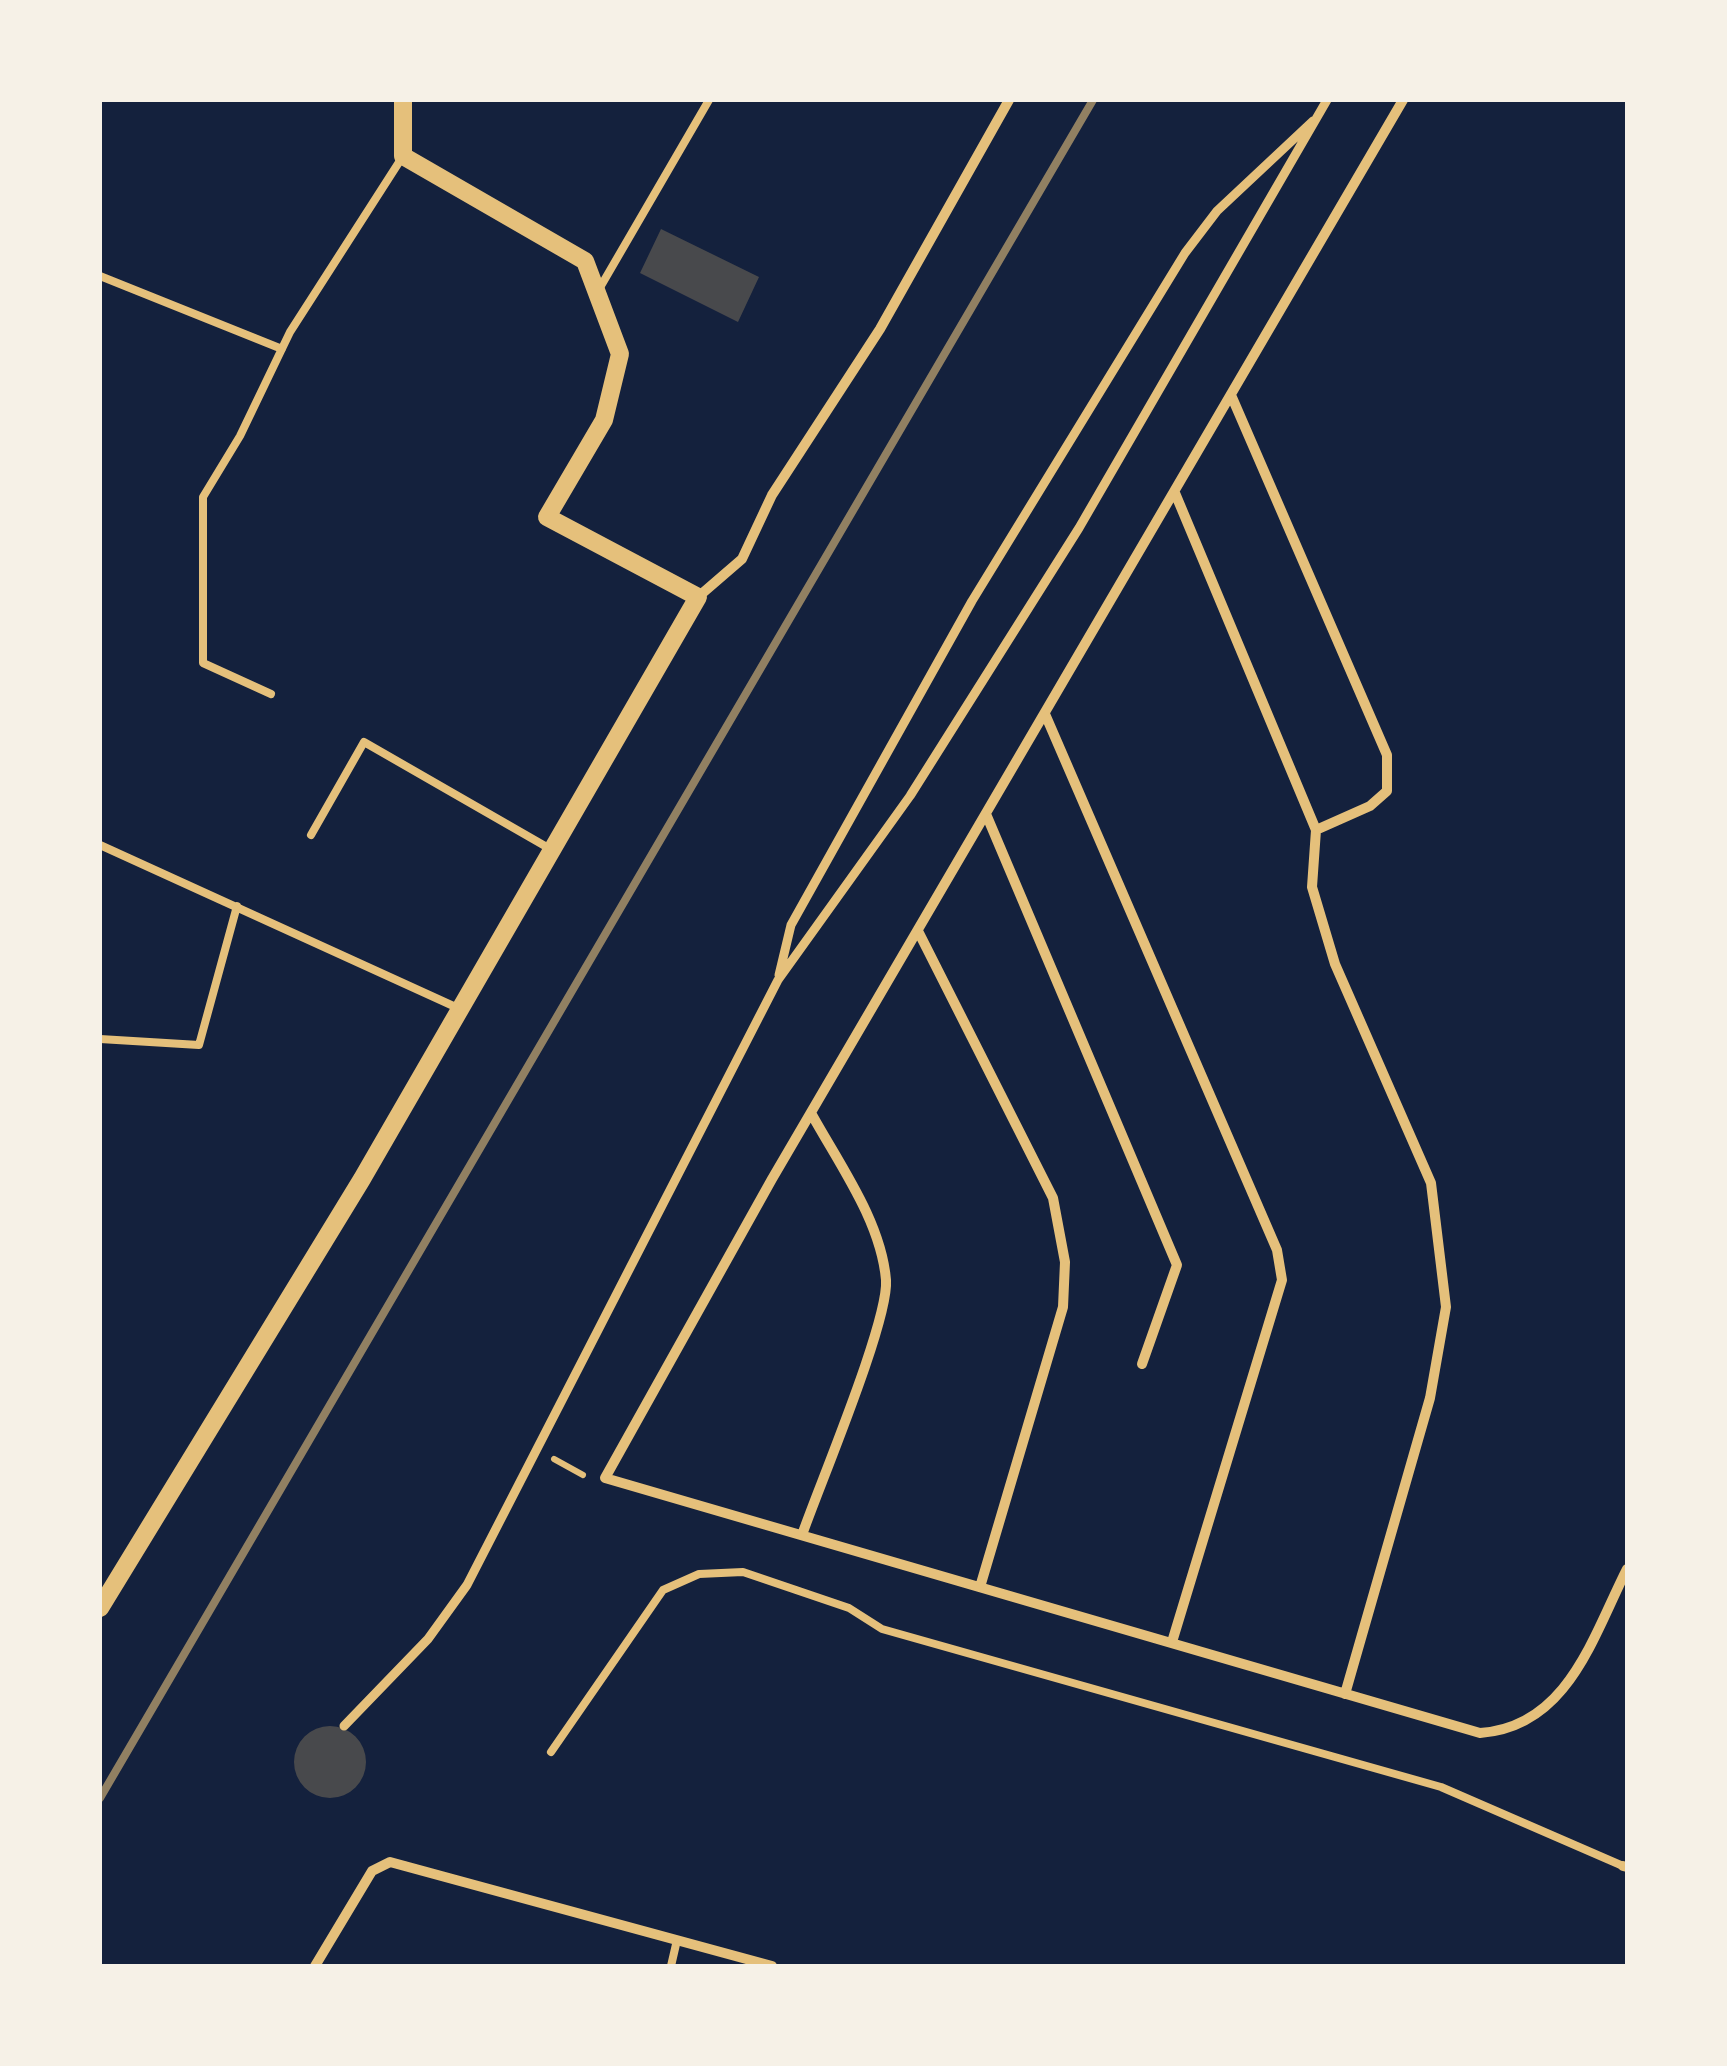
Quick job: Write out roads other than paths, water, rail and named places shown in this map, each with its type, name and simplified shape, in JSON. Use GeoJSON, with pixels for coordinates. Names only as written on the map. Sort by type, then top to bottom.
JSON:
{"type":"FeatureCollection","features":[{"type":"Feature","properties":{"kind":"street"},"geometry":{"type":"LineString","coordinates":[[403,100],[403,156],[585,261],[620,354],[604,420],[547,517],[698,597]]}},
{"type":"Feature","properties":{"kind":"street"},"geometry":{"type":"LineString","coordinates":[[100,1608],[362,1179],[698,597],[742,558],[772,495],[880,329],[1009,100]]}},
{"type":"Feature","properties":{"kind":"street"},"geometry":{"type":"LineString","coordinates":[[344,1726],[428,1639],[467,1585],[778,980],[910,796],[1079,528],[1327,100]]}},
{"type":"Feature","properties":{"kind":"street"},"geometry":{"type":"LineString","coordinates":[[1402,100],[811,1112],[605,1478],[1480,1732],[1533,1719],[1570,1681],[1627,1569]]}},
{"type":"Feature","properties":{"kind":"street"},"geometry":{"type":"LineString","coordinates":[[778,980],[791,925],[972,601],[1185,253],[1216,211],[1318,116]]}},
{"type":"Feature","properties":{"kind":"street"},"geometry":{"type":"LineString","coordinates":[[1231,395],[1387,756],[1387,791],[1370,806],[1316,830]]}},
{"type":"Feature","properties":{"kind":"street"},"geometry":{"type":"LineString","coordinates":[[1174,494],[1316,830],[1312,887],[1335,964],[1431,1182],[1446,1307],[1430,1398],[1345,1694]]}},
{"type":"Feature","properties":{"kind":"street"},"geometry":{"type":"LineString","coordinates":[[1045,714],[1277,1250],[1282,1280],[1172,1642]]}},
{"type":"Feature","properties":{"kind":"street"},"geometry":{"type":"LineString","coordinates":[[986,814],[1177,1265],[1142,1364]]}},
{"type":"Feature","properties":{"kind":"street"},"geometry":{"type":"LineString","coordinates":[[918,931],[1053,1198],[1065,1262],[1062,1307],[980,1587]]}},
{"type":"Feature","properties":{"kind":"street"},"geometry":{"type":"LineString","coordinates":[[802,1535],[874,1331],[886,1282],[870,1221],[811,1112]]}},
{"type":"Feature","properties":{"kind":"street"},"geometry":{"type":"LineString","coordinates":[[315,1966],[372,1872],[390,1862],[772,1966]]}},
{"type":"Feature","properties":{"kind":"lane"},"geometry":{"type":"LineString","coordinates":[[598,292],[708,100]]}},
{"type":"Feature","properties":{"kind":"lane"},"geometry":{"type":"LineString","coordinates":[[271,694],[202,663],[203,497],[240,436],[282,349],[403,156]]}},
{"type":"Feature","properties":{"kind":"lane"},"geometry":{"type":"LineString","coordinates":[[100,276],[282,349]]}},
{"type":"Feature","properties":{"kind":"lane"},"geometry":{"type":"LineString","coordinates":[[311,835],[364,742],[552,850]]}},
{"type":"Feature","properties":{"kind":"lane"},"geometry":{"type":"LineString","coordinates":[[100,845],[460,1009]]}},
{"type":"Feature","properties":{"kind":"lane"},"geometry":{"type":"LineString","coordinates":[[100,1038],[199,1045],[237,906]]}},
{"type":"Feature","properties":{"kind":"lane"},"geometry":{"type":"LineString","coordinates":[[551,1752],[663,1590],[698,1574],[744,1572],[849,1608],[882,1629],[1441,1787],[1625,1867]]}},
{"type":"Feature","properties":{"kind":"lane"},"geometry":{"type":"LineString","coordinates":[[671,1966],[677,1940]]}},
{"type":"Feature","properties":{"kind":"railway"},"geometry":{"type":"LineString","coordinates":[[100,1798],[1093,100]]}}]}
